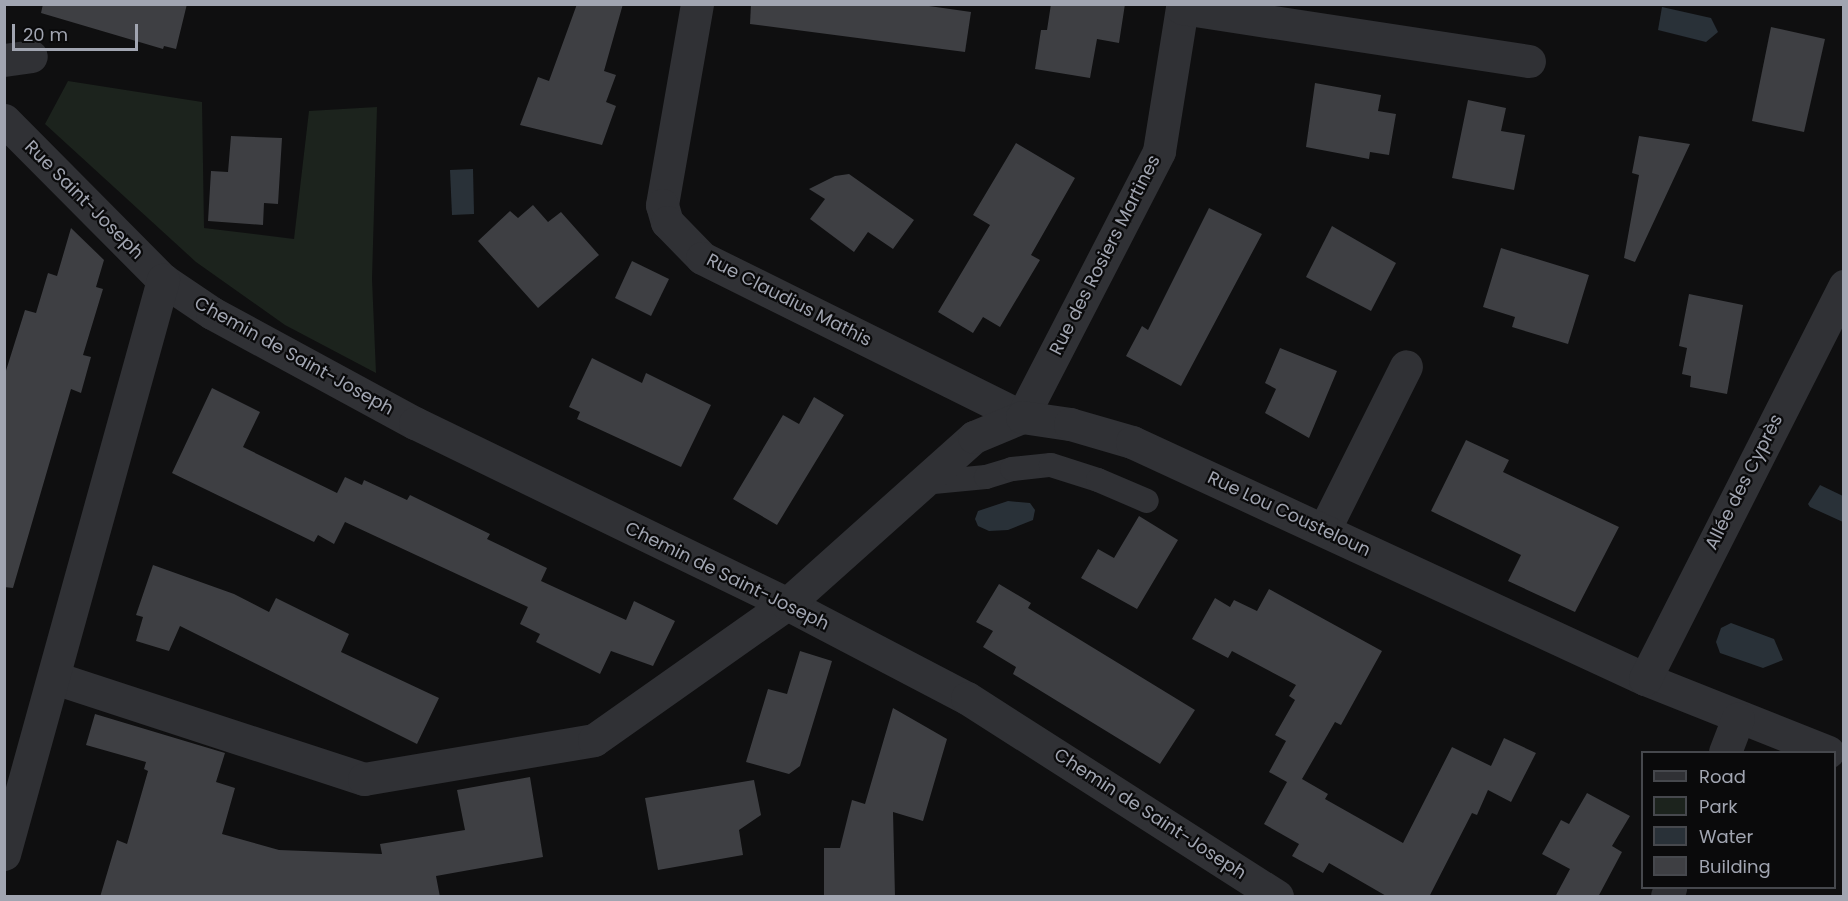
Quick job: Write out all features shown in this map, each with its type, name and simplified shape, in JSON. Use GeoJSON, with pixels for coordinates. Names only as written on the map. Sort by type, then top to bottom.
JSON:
{"type":"FeatureCollection","features":[{"type":"Feature","properties":{"kind":"street","name":"Rue Claudius Mathis"},"geometry":{"type":"LineString","coordinates":[[697,4],[662,205],[667,222],[702,258],[1022,417]]}},
{"type":"Feature","properties":{"kind":"street","name":"Rue des Rosiers Martines"},"geometry":{"type":"LineString","coordinates":[[1022,417],[1159,151],[1182,8],[1529,61]]}},
{"type":"Feature","properties":{"kind":"street","name":"Rue Saint-Joseph"},"geometry":{"type":"LineString","coordinates":[[4,120],[163,280]]}},
{"type":"Feature","properties":{"kind":"street"},"geometry":{"type":"LineString","coordinates":[[4,854],[55,678],[163,280]]}},
{"type":"Feature","properties":{"kind":"street","name":"Chemin de Saint-Joseph"},"geometry":{"type":"LineString","coordinates":[[163,280],[222,319],[394,413],[787,604],[968,698],[1277,897]]}},
{"type":"Feature","properties":{"kind":"street","name":"Allée des Cyprès"},"geometry":{"type":"LineString","coordinates":[[1645,679],[1844,286]]}},
{"type":"Feature","properties":{"kind":"street"},"geometry":{"type":"LineString","coordinates":[[1324,530],[1406,366]]}},
{"type":"Feature","properties":{"kind":"street"},"geometry":{"type":"LineString","coordinates":[[55,678],[364,779],[594,740],[787,604],[974,437],[1022,417]]}},
{"type":"Feature","properties":{"kind":"street","name":"Rue Lou Cousteloun"},"geometry":{"type":"LineString","coordinates":[[1022,417],[1070,424],[1131,442],[1645,679],[1823,751]]}},
{"type":"Feature","properties":{"kind":"street"},"geometry":{"type":"LineString","coordinates":[[1726,751],[1738,718]]}},
{"type":"Feature","properties":{"kind":"lane"},"geometry":{"type":"LineString","coordinates":[[923,483],[986,477],[1012,469],[1051,465],[1098,480],[1147,501]]}},
{"type":"Feature","properties":{"kind":"green space"},"geometry":{"type":"Polygon","coordinates":[[[68,81],[202,102],[204,228],[294,239],[309,111],[377,107],[372,279],[376,373],[285,325],[196,262],[45,124],[68,81]]]}},
{"type":"Feature","properties":{"kind":"water"},"geometry":{"type":"Polygon","coordinates":[[[1662,7],[1711,18],[1718,32],[1706,42],[1658,30],[1662,7]]]}},
{"type":"Feature","properties":{"kind":"water"},"geometry":{"type":"Polygon","coordinates":[[[473,169],[474,214],[452,215],[450,170],[473,169]]]}},
{"type":"Feature","properties":{"kind":"water"},"geometry":{"type":"Polygon","coordinates":[[[1820,485],[1843,496],[1843,522],[1808,504],[1820,485]]]}},
{"type":"Feature","properties":{"kind":"water"},"geometry":{"type":"Polygon","coordinates":[[[1008,501],[1030,503],[1035,510],[1033,520],[1008,530],[989,531],[978,526],[975,519],[978,511],[1008,501]]]}},
{"type":"Feature","properties":{"kind":"water"},"geometry":{"type":"Polygon","coordinates":[[[1731,623],[1774,639],[1783,660],[1763,668],[1720,653],[1716,642],[1721,628],[1731,623]]]}},
{"type":"Feature","properties":{"kind":"building"},"geometry":{"type":"Polygon","coordinates":[[[43,4],[187,4],[176,49],[164,46],[163,49],[41,13],[43,4]]]}},
{"type":"Feature","properties":{"kind":"building"},"geometry":{"type":"Polygon","coordinates":[[[577,4],[623,4],[604,71],[616,75],[606,102],[616,106],[602,145],[520,125],[538,77],[549,81],[577,4]]]}},
{"type":"Feature","properties":{"kind":"building"},"geometry":{"type":"Polygon","coordinates":[[[751,4],[915,4],[971,12],[965,52],[750,24],[751,4]]]}},
{"type":"Feature","properties":{"kind":"building"},"geometry":{"type":"Polygon","coordinates":[[[1051,4],[1125,4],[1119,43],[1097,39],[1090,78],[1035,69],[1041,30],[1047,30],[1051,4]]]}},
{"type":"Feature","properties":{"kind":"building"},"geometry":{"type":"Polygon","coordinates":[[[1771,27],[1825,39],[1804,132],[1752,121],[1771,27]]]}},
{"type":"Feature","properties":{"kind":"building"},"geometry":{"type":"Polygon","coordinates":[[[1315,83],[1381,95],[1378,111],[1396,114],[1389,155],[1370,152],[1369,159],[1306,147],[1315,83]]]}},
{"type":"Feature","properties":{"kind":"building"},"geometry":{"type":"Polygon","coordinates":[[[1468,100],[1506,108],[1501,131],[1525,135],[1514,190],[1452,178],[1468,100]]]}},
{"type":"Feature","properties":{"kind":"building"},"geometry":{"type":"Polygon","coordinates":[[[231,136],[282,138],[278,204],[264,203],[263,225],[208,221],[211,171],[228,172],[231,136]]]}},
{"type":"Feature","properties":{"kind":"building"},"geometry":{"type":"Polygon","coordinates":[[[1639,136],[1690,144],[1635,262],[1624,258],[1639,175],[1632,173],[1639,136]]]}},
{"type":"Feature","properties":{"kind":"building"},"geometry":{"type":"Polygon","coordinates":[[[1016,143],[1075,178],[1031,255],[1040,260],[1000,327],[983,317],[973,333],[938,312],[990,225],[973,215],[1016,143]]]}},
{"type":"Feature","properties":{"kind":"building"},"geometry":{"type":"Polygon","coordinates":[[[849,174],[914,220],[893,249],[868,232],[854,252],[810,219],[825,199],[809,189],[835,176],[849,174]]]}},
{"type":"Feature","properties":{"kind":"building"},"geometry":{"type":"Polygon","coordinates":[[[533,205],[548,222],[561,212],[599,255],[538,308],[478,241],[510,211],[518,218],[533,205]]]}},
{"type":"Feature","properties":{"kind":"building"},"geometry":{"type":"Polygon","coordinates":[[[1209,208],[1262,234],[1181,386],[1126,356],[1142,326],[1148,330],[1209,208]]]}},
{"type":"Feature","properties":{"kind":"building"},"geometry":{"type":"Polygon","coordinates":[[[1332,226],[1396,263],[1371,311],[1306,277],[1332,226]]]}},
{"type":"Feature","properties":{"kind":"building"},"geometry":{"type":"Polygon","coordinates":[[[71,228],[104,260],[96,287],[103,289],[83,355],[91,357],[81,393],[71,389],[13,588],[4,587],[4,377],[25,310],[36,313],[48,273],[57,276],[71,228]]]}},
{"type":"Feature","properties":{"kind":"building"},"geometry":{"type":"Polygon","coordinates":[[[1501,248],[1589,275],[1568,344],[1512,327],[1515,317],[1483,307],[1501,248]]]}},
{"type":"Feature","properties":{"kind":"building"},"geometry":{"type":"Polygon","coordinates":[[[632,261],[669,279],[651,316],[615,298],[632,261]]]}},
{"type":"Feature","properties":{"kind":"building"},"geometry":{"type":"Polygon","coordinates":[[[1689,294],[1743,305],[1727,394],[1690,387],[1691,376],[1682,374],[1687,348],[1679,346],[1689,294]]]}},
{"type":"Feature","properties":{"kind":"building"},"geometry":{"type":"Polygon","coordinates":[[[1280,348],[1337,371],[1309,438],[1265,413],[1276,389],[1265,383],[1280,348]]]}},
{"type":"Feature","properties":{"kind":"building"},"geometry":{"type":"Polygon","coordinates":[[[592,358],[642,383],[646,373],[711,405],[681,467],[577,419],[580,412],[569,407],[592,358]]]}},
{"type":"Feature","properties":{"kind":"building"},"geometry":{"type":"Polygon","coordinates":[[[212,388],[260,412],[243,447],[337,493],[345,477],[362,485],[364,480],[407,500],[410,495],[490,534],[487,539],[547,568],[541,581],[626,620],[634,601],[675,621],[653,666],[611,651],[600,674],[536,642],[540,634],[520,624],[528,607],[345,522],[334,544],[318,535],[314,542],[172,473],[212,388]]]}},
{"type":"Feature","properties":{"kind":"building"},"geometry":{"type":"Polygon","coordinates":[[[814,397],[844,415],[777,525],[733,499],[783,415],[799,424],[814,397]]]}},
{"type":"Feature","properties":{"kind":"building"},"geometry":{"type":"Polygon","coordinates":[[[1466,440],[1509,460],[1503,472],[1619,527],[1575,612],[1508,581],[1521,555],[1431,511],[1466,440]]]}},
{"type":"Feature","properties":{"kind":"building"},"geometry":{"type":"Polygon","coordinates":[[[1139,516],[1178,540],[1137,609],[1081,578],[1098,549],[1114,558],[1139,516]]]}},
{"type":"Feature","properties":{"kind":"building"},"geometry":{"type":"Polygon","coordinates":[[[153,565],[234,594],[269,612],[276,598],[349,634],[341,652],[439,698],[417,744],[180,626],[169,651],[136,641],[143,617],[136,615],[153,565]]]}},
{"type":"Feature","properties":{"kind":"building"},"geometry":{"type":"Polygon","coordinates":[[[999,584],[1031,603],[1028,608],[1195,710],[1160,764],[1013,674],[1016,667],[983,647],[993,631],[976,622],[999,584]]]}},
{"type":"Feature","properties":{"kind":"building"},"geometry":{"type":"Polygon","coordinates":[[[1269,589],[1382,651],[1341,725],[1335,722],[1302,779],[1328,794],[1325,799],[1403,843],[1452,747],[1491,766],[1504,738],[1536,753],[1511,802],[1488,790],[1477,815],[1472,813],[1429,897],[1388,897],[1329,863],[1323,873],[1292,856],[1299,844],[1264,824],[1287,782],[1269,772],[1286,741],[1275,735],[1295,700],[1289,696],[1296,685],[1232,651],[1228,658],[1192,639],[1215,598],[1230,607],[1234,600],[1257,611],[1269,589]]]}},
{"type":"Feature","properties":{"kind":"building"},"geometry":{"type":"Polygon","coordinates":[[[800,651],[832,661],[800,766],[789,774],[746,762],[768,689],[787,694],[800,651]]]}},
{"type":"Feature","properties":{"kind":"building"},"geometry":{"type":"Polygon","coordinates":[[[893,708],[947,739],[923,821],[893,812],[895,897],[824,897],[824,848],[840,848],[852,800],[865,804],[893,708]]]}},
{"type":"Feature","properties":{"kind":"building"},"geometry":{"type":"Polygon","coordinates":[[[95,714],[225,753],[216,782],[235,788],[222,834],[279,850],[382,854],[380,844],[465,830],[457,790],[530,777],[543,857],[436,876],[440,897],[100,897],[117,840],[127,844],[148,771],[144,769],[146,762],[86,745],[95,714]]]}},
{"type":"Feature","properties":{"kind":"building"},"geometry":{"type":"Polygon","coordinates":[[[754,780],[761,815],[739,830],[743,855],[658,870],[645,798],[754,780]]]}},
{"type":"Feature","properties":{"kind":"building"},"geometry":{"type":"Polygon","coordinates":[[[1587,793],[1630,816],[1612,846],[1622,852],[1598,897],[1555,897],[1570,869],[1542,854],[1561,820],[1569,824],[1587,793]]]}}]}
